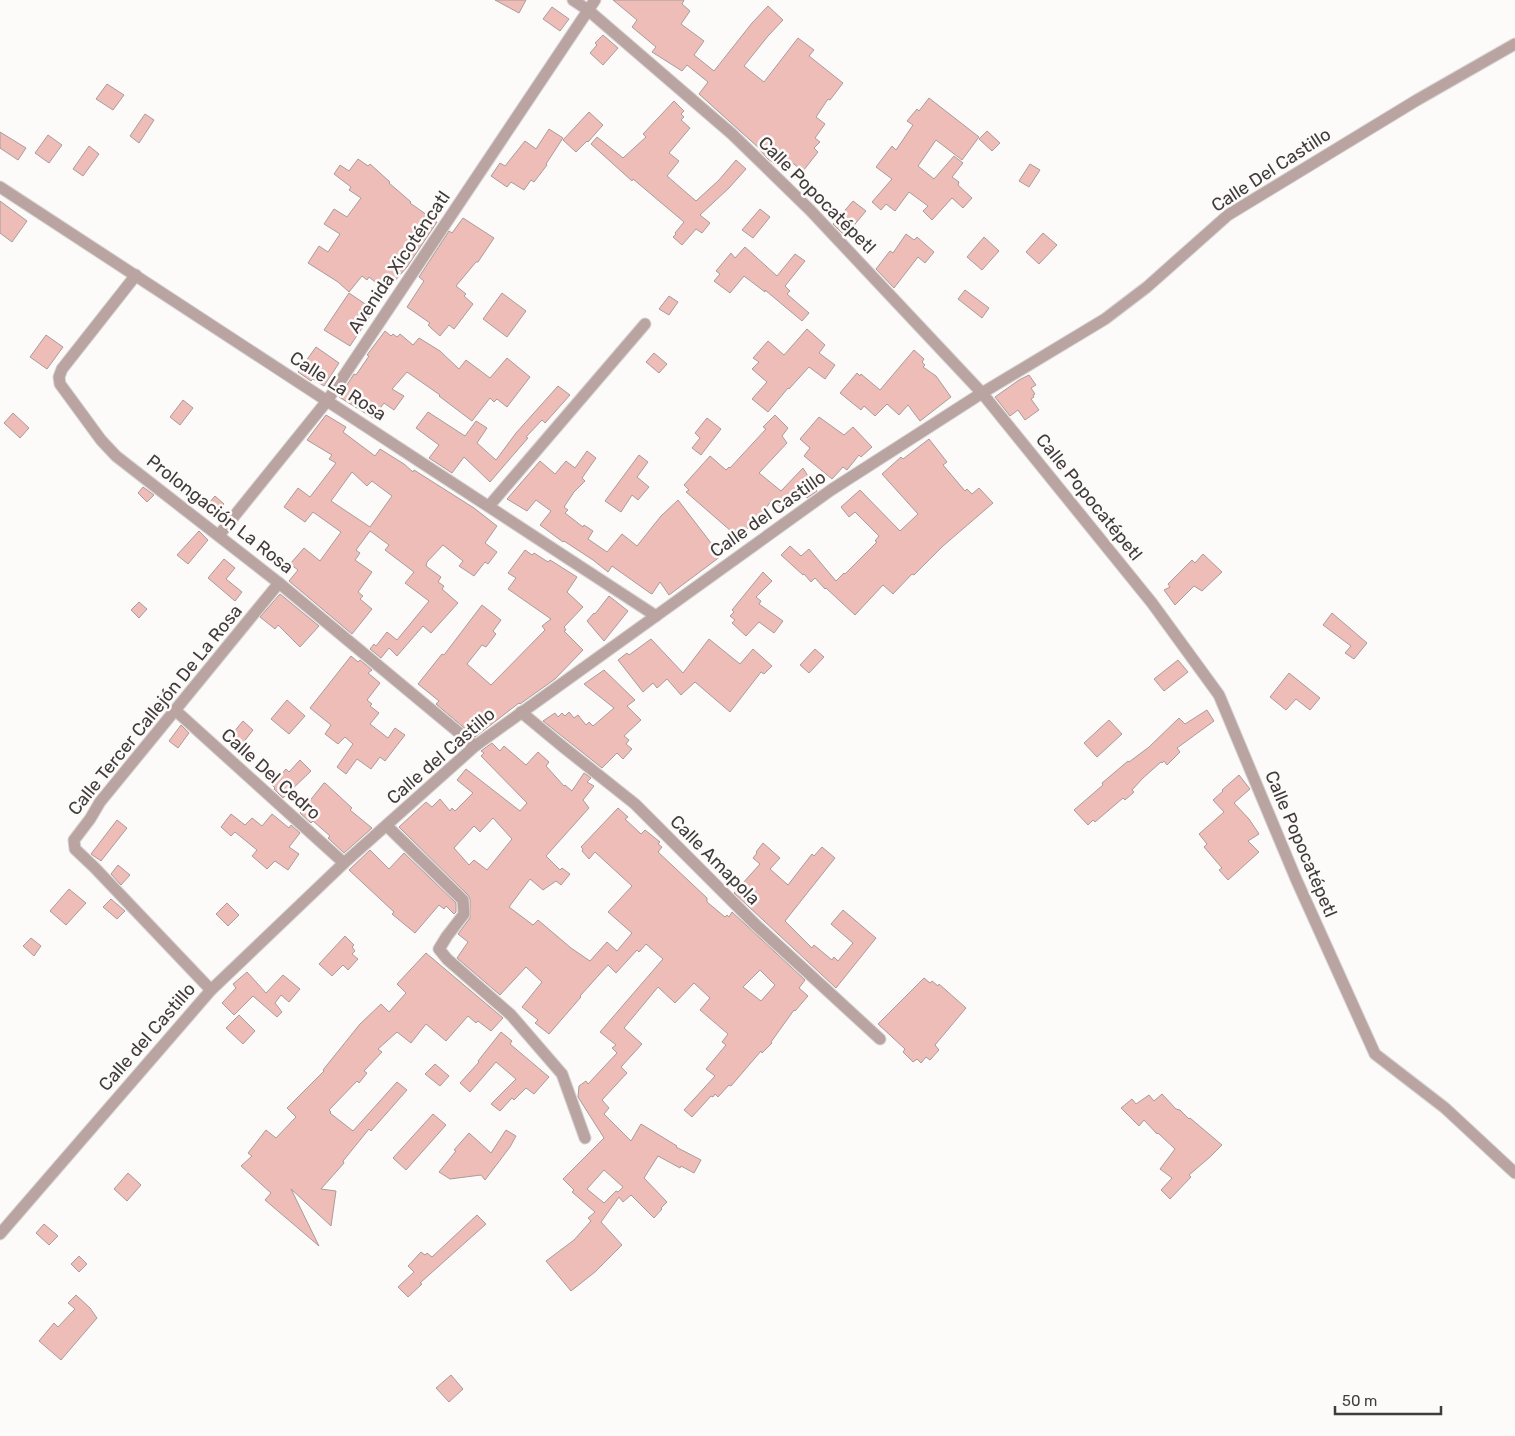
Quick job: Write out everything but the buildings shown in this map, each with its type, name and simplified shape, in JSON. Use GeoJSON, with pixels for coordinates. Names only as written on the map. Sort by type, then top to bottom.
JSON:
{"type":"FeatureCollection","features":[{"type":"Feature","properties":{"kind":"street","name":"Calle Popocatépetl"},"geometry":{"type":"LineString","coordinates":[[573,0],[588,10],[739,141],[810,210],[982,393],[1152,602],[1219,696],[1296,879],[1375,1054],[1445,1108],[1515,1173]]}},
{"type":"Feature","properties":{"kind":"street","name":"Avenida Xicoténcatl"},"geometry":{"type":"LineString","coordinates":[[219,535],[327,401],[595,0]]}},
{"type":"Feature","properties":{"kind":"street","name":"Calle Del Castillo"},"geometry":{"type":"LineString","coordinates":[[982,393],[1105,319],[1147,287],[1228,215],[1417,100],[1515,44]]}},
{"type":"Feature","properties":{"kind":"street","name":"Calle La Rosa"},"geometry":{"type":"LineString","coordinates":[[0,187],[656,616]]}},
{"type":"Feature","properties":{"kind":"street","name":"Prolongación La Rosa"},"geometry":{"type":"LineString","coordinates":[[136,275],[62,369],[59,377],[60,384],[116,456],[279,583],[474,746]]}},
{"type":"Feature","properties":{"kind":"street"},"geometry":{"type":"LineString","coordinates":[[489,506],[645,324]]}},
{"type":"Feature","properties":{"kind":"street","name":"Calle del Castillo"},"geometry":{"type":"LineString","coordinates":[[0,1234],[211,990],[344,863],[474,746],[831,490],[982,393]]}},
{"type":"Feature","properties":{"kind":"street","name":"Calle Tercer Callejón De La Rosa"},"geometry":{"type":"LineString","coordinates":[[211,990],[75,849],[74,840],[100,802],[279,583]]}},
{"type":"Feature","properties":{"kind":"street","name":"Calle Del Cedro"},"geometry":{"type":"LineString","coordinates":[[176,710],[344,863]]}},
{"type":"Feature","properties":{"kind":"street","name":"Calle Amapola"},"geometry":{"type":"LineString","coordinates":[[521,712],[635,804],[756,925],[880,1039]]}},
{"type":"Feature","properties":{"kind":"street"},"geometry":{"type":"LineString","coordinates":[[386,826],[463,900],[464,914],[447,936],[440,949],[446,959],[510,1015],[562,1074],[586,1138]]}}]}
